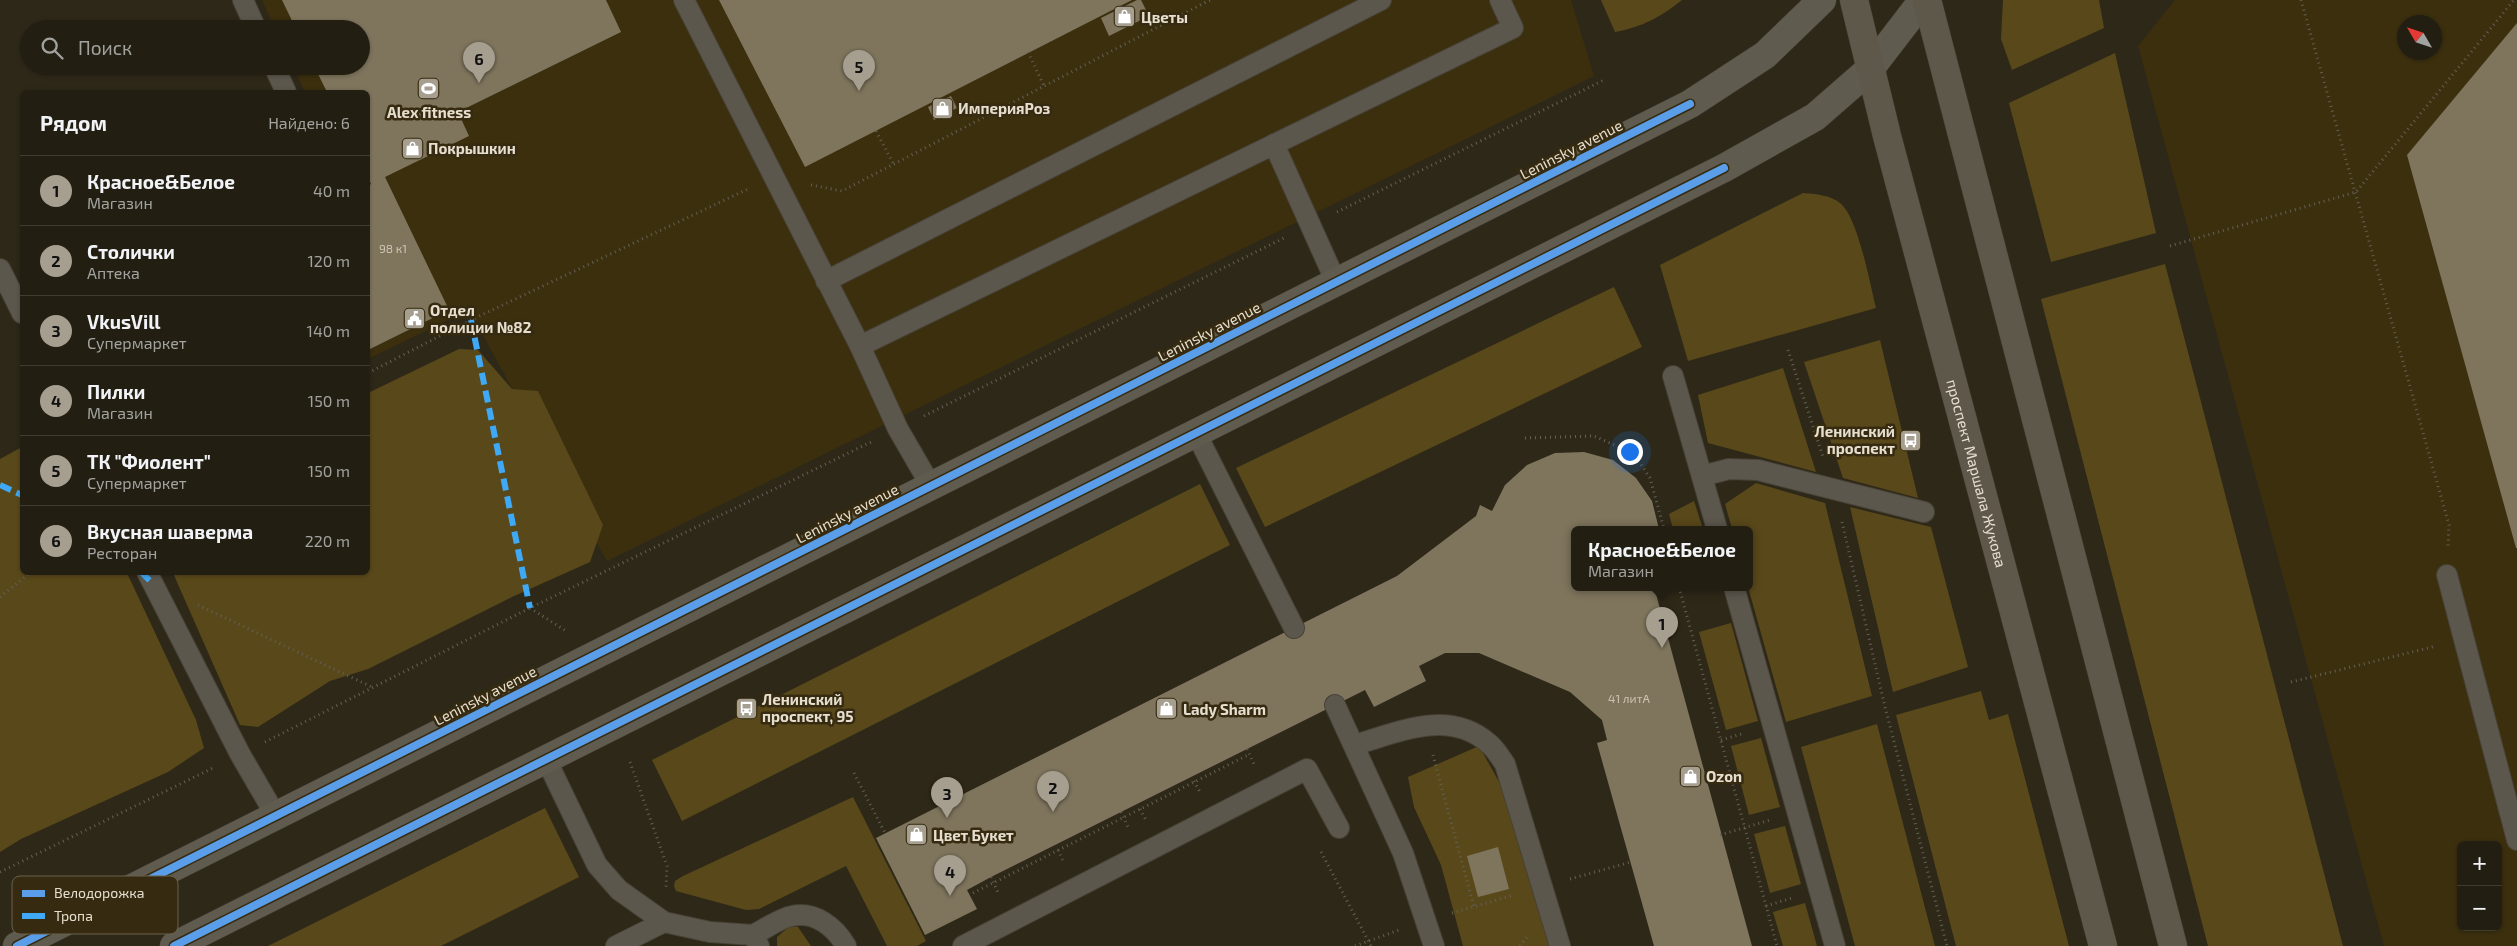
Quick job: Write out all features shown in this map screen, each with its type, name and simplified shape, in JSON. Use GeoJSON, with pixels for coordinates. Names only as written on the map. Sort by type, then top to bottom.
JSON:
{"type":"FeatureCollection","features":[{"type":"Feature","properties":{"kind":"main road","name":"Leninsky avenue"},"geometry":{"type":"LineString","coordinates":[[156,876],[1690,104],[1765,56],[1822,0]]}},
{"type":"Feature","properties":{"kind":"main road","name":"проспект Маршала Жукова"},"geometry":{"type":"LineString","coordinates":[[1854,0],[1870,69],[2103,946]]}},
{"type":"Feature","properties":{"kind":"main road"},"geometry":{"type":"LineString","coordinates":[[174,946],[1724,168],[1816,117],[1870,69],[1925,0]]}},
{"type":"Feature","properties":{"kind":"main road"},"geometry":{"type":"LineString","coordinates":[[1925,0],[2173,946]]}},
{"type":"Feature","properties":{"kind":"main road","name":"Leninsky avenue"},"geometry":{"type":"LineString","coordinates":[[17,946],[41,934]]}},
{"type":"Feature","properties":{"kind":"lane"},"geometry":{"type":"LineString","coordinates":[[243,0],[252,20]]}},
{"type":"Feature","properties":{"kind":"lane"},"geometry":{"type":"LineString","coordinates":[[684,0],[860,346],[898,429],[931,486]]}},
{"type":"Feature","properties":{"kind":"lane"},"geometry":{"type":"LineString","coordinates":[[826,281],[1381,0]]}},
{"type":"Feature","properties":{"kind":"lane"},"geometry":{"type":"LineString","coordinates":[[860,346],[1514,28],[1500,0]]}},
{"type":"Feature","properties":{"kind":"lane"},"geometry":{"type":"LineString","coordinates":[[278,75],[285,90]]}},
{"type":"Feature","properties":{"kind":"lane"},"geometry":{"type":"LineString","coordinates":[[1274,144],[1336,282]]}},
{"type":"Feature","properties":{"kind":"lane"},"geometry":{"type":"LineString","coordinates":[[0,269],[20,309]]}},
{"type":"Feature","properties":{"kind":"lane"},"geometry":{"type":"LineString","coordinates":[[1673,376],[1716,526]]}},
{"type":"Feature","properties":{"kind":"lane"},"geometry":{"type":"LineString","coordinates":[[1196,433],[1294,628]]}},
{"type":"Feature","properties":{"kind":"lane"},"geometry":{"type":"LineString","coordinates":[[1702,476],[1729,469],[1758,470],[1924,512]]}},
{"type":"Feature","properties":{"kind":"lane"},"geometry":{"type":"LineString","coordinates":[[2447,575],[2517,840]]}},
{"type":"Feature","properties":{"kind":"lane"},"geometry":{"type":"LineString","coordinates":[[150,578],[240,754],[276,816]]}},
{"type":"Feature","properties":{"kind":"lane"},"geometry":{"type":"LineString","coordinates":[[1735,591],[1799,812],[1835,946]]}},
{"type":"Feature","properties":{"kind":"lane"},"geometry":{"type":"LineString","coordinates":[[1335,705],[1403,853],[1434,946]]}},
{"type":"Feature","properties":{"kind":"lane"},"geometry":{"type":"LineString","coordinates":[[1354,745],[1425,724],[1452,724],[1471,732],[1489,743],[1505,764],[1560,946]]}},
{"type":"Feature","properties":{"kind":"lane"},"geometry":{"type":"LineString","coordinates":[[546,759],[597,866],[619,890],[664,922],[756,940],[792,916],[819,917],[842,938],[846,946]]}},
{"type":"Feature","properties":{"kind":"lane"},"geometry":{"type":"LineString","coordinates":[[963,946],[1306,769],[1338,828]]}},
{"type":"Feature","properties":{"kind":"lane"},"geometry":{"type":"LineString","coordinates":[[616,946],[664,922]]}},
{"type":"Feature","properties":{"kind":"path"},"geometry":{"type":"LineString","coordinates":[[370,373],[471,320],[773,177],[842,191],[1210,0]]}},
{"type":"Feature","properties":{"kind":"path"},"geometry":{"type":"LineString","coordinates":[[2301,0],[2449,524],[2447,575]]}},
{"type":"Feature","properties":{"kind":"path"},"geometry":{"type":"LineString","coordinates":[[2170,246],[2356,192],[2514,0]]}},
{"type":"Feature","properties":{"kind":"path"},"geometry":{"type":"LineString","coordinates":[[1028,52],[1044,86]]}},
{"type":"Feature","properties":{"kind":"path"},"geometry":{"type":"LineString","coordinates":[[0,872],[374,688],[530,608],[898,429],[1604,80]]}},
{"type":"Feature","properties":{"kind":"path"},"geometry":{"type":"LineString","coordinates":[[876,131],[894,165]]}},
{"type":"Feature","properties":{"kind":"path"},"geometry":{"type":"LineString","coordinates":[[1788,350],[1825,463]]}},
{"type":"Feature","properties":{"kind":"path"},"geometry":{"type":"LineString","coordinates":[[1525,438],[1594,436],[1617,446],[1638,460],[1650,478],[1663,526]]}},
{"type":"Feature","properties":{"kind":"path"},"geometry":{"type":"LineString","coordinates":[[1840,515],[1888,716],[1947,946]]}},
{"type":"Feature","properties":{"kind":"path"},"geometry":{"type":"LineString","coordinates":[[0,597],[27,575]]}},
{"type":"Feature","properties":{"kind":"path"},"geometry":{"type":"LineString","coordinates":[[150,578],[374,688]]}},
{"type":"Feature","properties":{"kind":"path"},"geometry":{"type":"LineString","coordinates":[[1681,591],[1777,946]]}},
{"type":"Feature","properties":{"kind":"path"},"geometry":{"type":"LineString","coordinates":[[530,608],[566,632]]}},
{"type":"Feature","properties":{"kind":"path"},"geometry":{"type":"LineString","coordinates":[[2291,682],[2464,639]]}},
{"type":"Feature","properties":{"kind":"path"},"geometry":{"type":"LineString","coordinates":[[1425,724],[1474,907]]}},
{"type":"Feature","properties":{"kind":"path"},"geometry":{"type":"LineString","coordinates":[[973,893],[1250,754]]}},
{"type":"Feature","properties":{"kind":"path"},"geometry":{"type":"LineString","coordinates":[[630,762],[667,866],[664,922]]}},
{"type":"Feature","properties":{"kind":"path"},"geometry":{"type":"LineString","coordinates":[[854,773],[884,833]]}},
{"type":"Feature","properties":{"kind":"path"},"geometry":{"type":"LineString","coordinates":[[1720,834],[1799,812]]}},
{"type":"Feature","properties":{"kind":"path"},"geometry":{"type":"LineString","coordinates":[[1450,913],[1631,862]]}},
{"type":"Feature","properties":{"kind":"path"},"geometry":{"type":"LineString","coordinates":[[1332,872],[1371,946]]}},
{"type":"Feature","properties":{"kind":"path"},"geometry":{"type":"LineString","coordinates":[[1355,946],[1400,929]]}},
{"type":"Feature","properties":{"kind":"shaded area"},"geometry":{"type":"Polygon","coordinates":[[[262,0],[1571,0],[1594,76],[607,561],[469,310],[370,358],[370,90],[304,90],[297,75],[370,75],[370,20],[271,20],[262,0]]]}},
{"type":"Feature","properties":{"kind":"shaded area"},"geometry":{"type":"Polygon","coordinates":[[[1601,0],[1682,0],[1651,21],[1615,32],[1601,0]]]}},
{"type":"Feature","properties":{"kind":"shaded area"},"geometry":{"type":"Polygon","coordinates":[[[2003,0],[2099,0],[2104,28],[2012,70],[2001,39],[2003,0]]]}},
{"type":"Feature","properties":{"kind":"shaded area"},"geometry":{"type":"Polygon","coordinates":[[[2175,0],[2517,0],[2517,946],[2384,946],[2138,46],[2175,0]]]}},
{"type":"Feature","properties":{"kind":"shaded area"},"geometry":{"type":"Polygon","coordinates":[[[2115,53],[2156,233],[2051,262],[2009,103],[2115,53]]]}},
{"type":"Feature","properties":{"kind":"shaded area"},"geometry":{"type":"Polygon","coordinates":[[[1803,193],[1818,194],[1832,198],[1840,203],[1846,211],[1858,236],[1876,308],[1688,361],[1660,265],[1803,193]]]}},
{"type":"Feature","properties":{"kind":"shaded area"},"geometry":{"type":"Polygon","coordinates":[[[2165,264],[2343,946],[2208,946],[2041,299],[2165,264]]]}},
{"type":"Feature","properties":{"kind":"shaded area"},"geometry":{"type":"Polygon","coordinates":[[[1614,287],[1642,347],[1265,527],[1236,468],[1614,287]]]}},
{"type":"Feature","properties":{"kind":"shaded area"},"geometry":{"type":"Polygon","coordinates":[[[1880,340],[1918,498],[1843,478],[1804,362],[1880,340]]]}},
{"type":"Feature","properties":{"kind":"shaded area"},"geometry":{"type":"Polygon","coordinates":[[[459,349],[478,350],[512,389],[538,391],[603,525],[590,562],[512,597],[368,669],[330,681],[258,727],[240,725],[174,575],[370,575],[370,392],[459,349]]]}},
{"type":"Feature","properties":{"kind":"shaded area"},"geometry":{"type":"Polygon","coordinates":[[[1783,368],[1816,472],[1708,443],[1698,395],[1783,368]]]}},
{"type":"Feature","properties":{"kind":"shaded area"},"geometry":{"type":"Polygon","coordinates":[[[20,448],[20,575],[128,575],[196,720],[204,748],[168,772],[21,839],[0,852],[0,459],[20,448]]]}},
{"type":"Feature","properties":{"kind":"shaded area"},"geometry":{"type":"Polygon","coordinates":[[[1756,483],[1825,503],[1872,696],[1786,722],[1749,591],[1753,591],[1753,526],[1731,526],[1725,504],[1756,483]]]}},
{"type":"Feature","properties":{"kind":"shaded area"},"geometry":{"type":"Polygon","coordinates":[[[1200,484],[1230,545],[682,821],[652,760],[1200,484]]]}},
{"type":"Feature","properties":{"kind":"shaded area"},"geometry":{"type":"Polygon","coordinates":[[[1694,501],[1702,526],[1672,526],[1669,514],[1694,501]]]}},
{"type":"Feature","properties":{"kind":"shaded area"},"geometry":{"type":"Polygon","coordinates":[[[1850,507],[1931,527],[1968,667],[1893,692],[1850,507]]]}},
{"type":"Feature","properties":{"kind":"shaded area"},"geometry":{"type":"Polygon","coordinates":[[[1731,623],[1758,721],[1726,730],[1699,632],[1731,623]]]}},
{"type":"Feature","properties":{"kind":"shaded area"},"geometry":{"type":"Polygon","coordinates":[[[1981,691],[1989,720],[2008,714],[2069,946],[1956,946],[1896,715],[1981,691]]]}},
{"type":"Feature","properties":{"kind":"shaded area"},"geometry":{"type":"Polygon","coordinates":[[[1877,724],[1935,946],[1855,946],[1801,747],[1877,724]]]}},
{"type":"Feature","properties":{"kind":"shaded area"},"geometry":{"type":"Polygon","coordinates":[[[1761,738],[1780,807],[1749,815],[1731,746],[1761,738]]]}},
{"type":"Feature","properties":{"kind":"shaded area"},"geometry":{"type":"Polygon","coordinates":[[[1479,746],[1502,787],[1552,946],[1463,946],[1441,865],[1414,807],[1408,777],[1479,746]]]}},
{"type":"Feature","properties":{"kind":"shaded area"},"geometry":{"type":"Polygon","coordinates":[[[853,797],[926,941],[917,946],[887,946],[846,866],[759,909],[746,910],[676,891],[675,881],[683,876],[853,797]]]}},
{"type":"Feature","properties":{"kind":"shaded area"},"geometry":{"type":"Polygon","coordinates":[[[545,808],[579,877],[441,946],[268,946],[545,808]]]}},
{"type":"Feature","properties":{"kind":"shaded area"},"geometry":{"type":"Polygon","coordinates":[[[1785,826],[1801,884],[1770,893],[1754,834],[1785,826]]]}},
{"type":"Feature","properties":{"kind":"shaded area"},"geometry":{"type":"Polygon","coordinates":[[[1805,903],[1817,946],[1783,946],[1773,912],[1805,903]]]}},
{"type":"Feature","properties":{"kind":"shaded area"},"geometry":{"type":"Polygon","coordinates":[[[790,926],[798,927],[811,946],[777,946],[777,937],[790,926]]]}},
{"type":"Feature","properties":{"kind":"building"},"geometry":{"type":"Polygon","coordinates":[[[282,0],[606,0],[621,32],[458,112],[469,136],[385,177],[449,310],[370,349],[370,90],[326,90],[318,75],[370,75],[370,20],[292,20],[282,0]]]}},
{"type":"Feature","properties":{"kind":"building"},"geometry":{"type":"Polygon","coordinates":[[[719,0],[1132,0],[805,167],[719,0]]]}},
{"type":"Feature","properties":{"kind":"building","name":"Цветы"},"geometry":{"type":"Polygon","coordinates":[[[1137,0],[1141,0],[1149,16],[1109,36],[1101,18],[1137,0]]]}},
{"type":"Feature","properties":{"kind":"building"},"geometry":{"type":"Polygon","coordinates":[[[2517,23],[2517,548],[2516,548],[2407,155],[2517,23]]]}},
{"type":"Feature","properties":{"kind":"building","name":"ИмперияРоз"},"geometry":{"type":"Polygon","coordinates":[[[951,96],[957,108],[934,120],[928,107],[951,96]]]}},
{"type":"Feature","properties":{"kind":"building"},"geometry":{"type":"Polygon","coordinates":[[[1584,452],[1613,460],[1636,478],[1652,501],[1658,526],[1571,526],[1571,591],[1657,591],[1656,594],[1752,946],[1654,946],[1597,743],[1607,740],[1602,720],[1570,692],[1479,653],[1445,653],[1419,666],[1426,681],[1374,707],[1365,690],[991,877],[967,890],[977,909],[925,935],[876,838],[1397,576],[1476,516],[1480,505],[1492,511],[1505,485],[1527,465],[1555,453],[1584,452]]]}},
{"type":"Feature","properties":{"kind":"building"},"geometry":{"type":"Polygon","coordinates":[[[1498,847],[1509,889],[1478,897],[1467,856],[1498,847]]]}},
{"type":"Feature","properties":{"kind":"marked path"},"geometry":{"type":"LineString","coordinates":[[471,320],[530,608]]}},
{"type":"Feature","properties":{"kind":"marked path"},"geometry":{"type":"LineString","coordinates":[[0,485],[20,494]]}},
{"type":"Feature","properties":{"kind":"marked path"},"geometry":{"type":"LineString","coordinates":[[144,575],[153,584]]}},
{"type":"Feature","properties":{"kind":"cycle path"},"geometry":{"type":"LineString","coordinates":[[156,876],[1690,104]]}},
{"type":"Feature","properties":{"kind":"cycle path"},"geometry":{"type":"LineString","coordinates":[[174,946],[1724,168]]}},
{"type":"Feature","properties":{"kind":"cycle path"},"geometry":{"type":"LineString","coordinates":[[17,946],[41,934]]}},
{"type":"Feature","properties":{"kind":"place","name":"Цветы"},"geometry":{"type":"Point","coordinates":[1125,17]}},
{"type":"Feature","properties":{"kind":"place","name":"Вкусная шаверма"},"geometry":{"type":"Point","coordinates":[479,83]}},
{"type":"Feature","properties":{"kind":"place","name":"Alex fitness"},"geometry":{"type":"Point","coordinates":[429,89]}},
{"type":"Feature","properties":{"kind":"place","name":"ТК \"Фиолент\""},"geometry":{"type":"Point","coordinates":[859,91]}},
{"type":"Feature","properties":{"kind":"place","name":"ИмперияРоз"},"geometry":{"type":"Point","coordinates":[942,108]}},
{"type":"Feature","properties":{"kind":"place","name":"Покрышкин"},"geometry":{"type":"Point","coordinates":[412,148]}},
{"type":"Feature","properties":{"kind":"place","name":"Отдел полиции №82"},"geometry":{"type":"Point","coordinates":[414,319]}},
{"type":"Feature","properties":{"kind":"place","name":"Ленинский проспект"},"geometry":{"type":"Point","coordinates":[1911,440]}},
{"type":"Feature","properties":{"kind":"place","name":"Красное&Белое"},"geometry":{"type":"Point","coordinates":[1662,648]}},
{"type":"Feature","properties":{"kind":"place","name":"Ленинский проспект, 95"},"geometry":{"type":"Point","coordinates":[746,708]}},
{"type":"Feature","properties":{"kind":"place","name":"Lady Sharm"},"geometry":{"type":"Point","coordinates":[1167,709]}},
{"type":"Feature","properties":{"kind":"place","name":"Ozon"},"geometry":{"type":"Point","coordinates":[1690,776]}},
{"type":"Feature","properties":{"kind":"place","name":"Столички"},"geometry":{"type":"Point","coordinates":[1053,812]}},
{"type":"Feature","properties":{"kind":"place","name":"VkusVill"},"geometry":{"type":"Point","coordinates":[947,818]}},
{"type":"Feature","properties":{"kind":"place","name":"Цвет Букет"},"geometry":{"type":"Point","coordinates":[917,835]}},
{"type":"Feature","properties":{"kind":"place","name":"Пилки"},"geometry":{"type":"Point","coordinates":[950,896]}}]}
